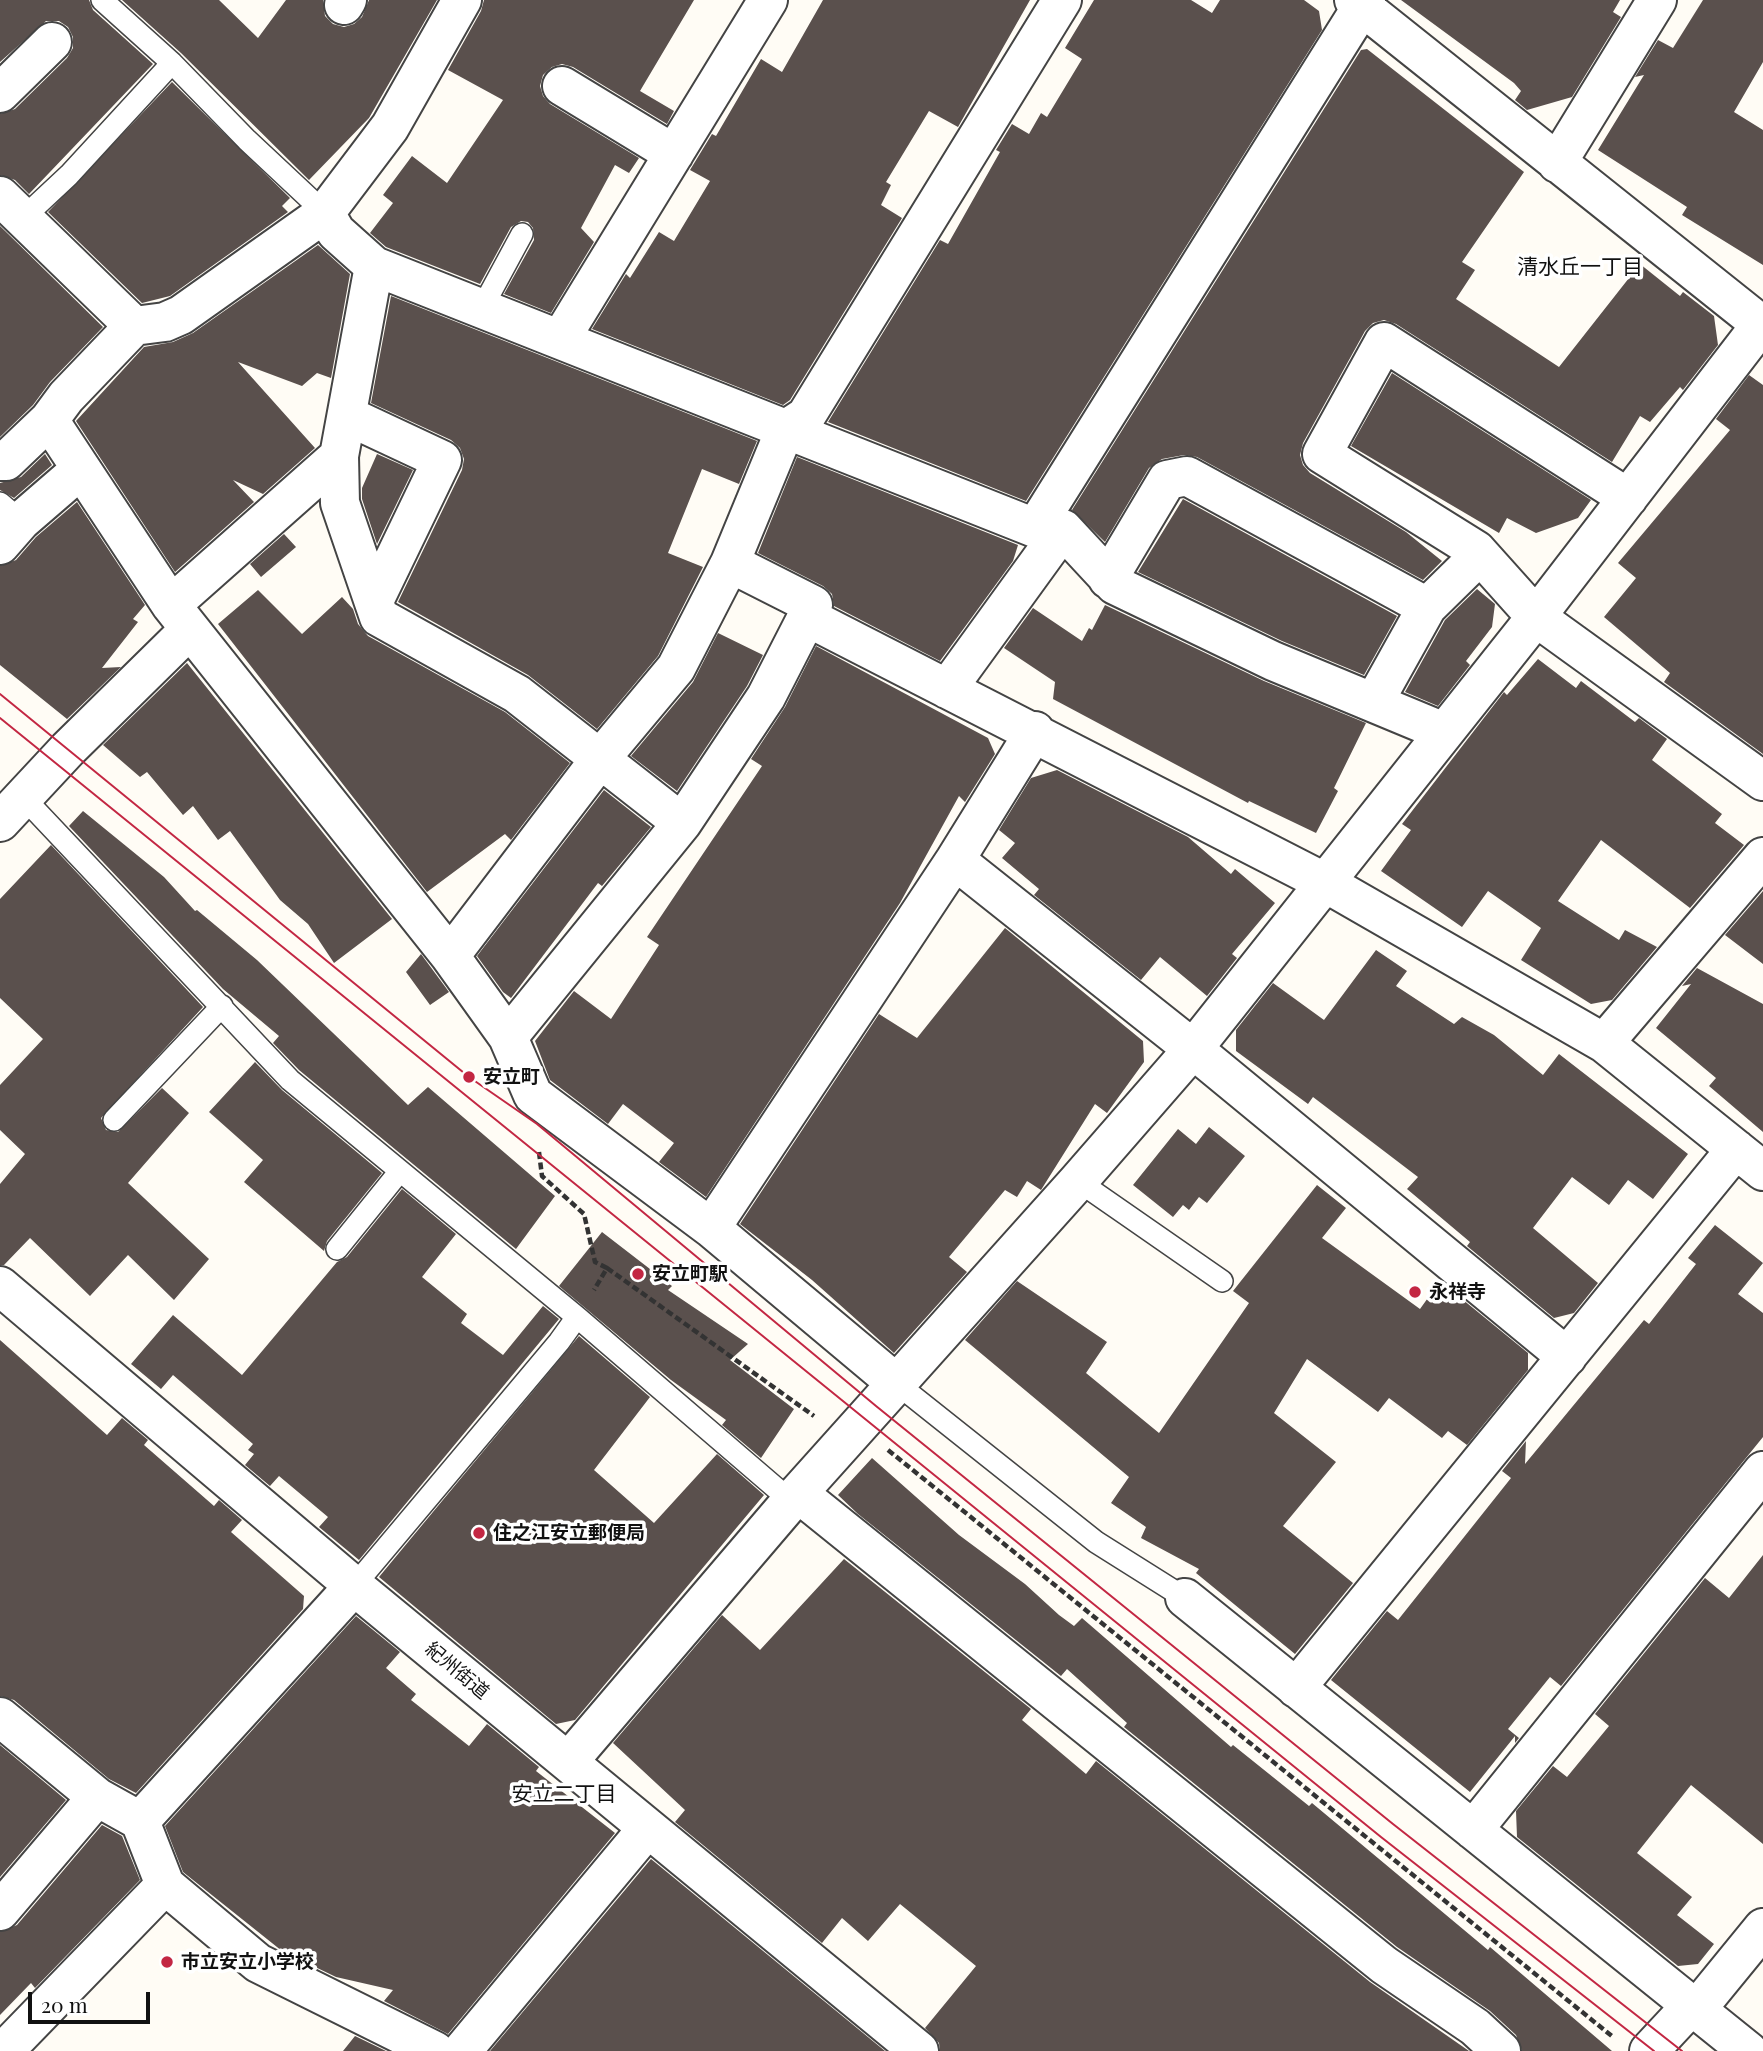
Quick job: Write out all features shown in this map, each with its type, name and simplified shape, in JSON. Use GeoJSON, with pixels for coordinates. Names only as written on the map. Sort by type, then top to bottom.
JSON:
{"type":"FeatureCollection","features":[{"type":"Feature","properties":{"kind":"street"},"geometry":{"type":"LineString","coordinates":[[0,461],[6,461],[50,420],[66,397],[134,326],[164,322],[181,315],[325,213],[390,127],[461,0]]}},
{"type":"Feature","properties":{"kind":"street"},"geometry":{"type":"LineString","coordinates":[[561,338],[768,0]]}},
{"type":"Feature","properties":{"kind":"street"},"geometry":{"type":"LineString","coordinates":[[450,956],[600,759],[676,668],[730,563],[785,430],[806,416],[1062,0]]}},
{"type":"Feature","properties":{"kind":"street"},"geometry":{"type":"LineString","coordinates":[[1557,163],[1657,0]]}},
{"type":"Feature","properties":{"kind":"street"},"geometry":{"type":"LineString","coordinates":[[568,1762],[795,1497],[1193,1049],[1536,617],[1762,324],[1557,163],[1361,2],[1044,533],[947,689]]}},
{"type":"Feature","properties":{"kind":"street"},"geometry":{"type":"LineString","coordinates":[[0,93],[52,42]]}},
{"type":"Feature","properties":{"kind":"street"},"geometry":{"type":"LineString","coordinates":[[562,86],[674,154]]}},
{"type":"Feature","properties":{"kind":"street"},"geometry":{"type":"LineString","coordinates":[[11,207],[134,326]]}},
{"type":"Feature","properties":{"kind":"street"},"geometry":{"type":"LineString","coordinates":[[325,213],[336,232],[374,266],[561,338],[1044,533],[1063,529],[1115,586],[1273,661],[1444,732]]}},
{"type":"Feature","properties":{"kind":"street"},"geometry":{"type":"LineString","coordinates":[[374,266],[339,456],[340,503],[379,617],[517,694],[682,823]]}},
{"type":"Feature","properties":{"kind":"street"},"geometry":{"type":"LineString","coordinates":[[1628,498],[1384,342],[1322,454],[1480,555],[1536,617],[1763,782]]}},
{"type":"Feature","properties":{"kind":"street"},"geometry":{"type":"LineString","coordinates":[[348,416],[442,460],[374,601]]}},
{"type":"Feature","properties":{"kind":"street"},"geometry":{"type":"LineString","coordinates":[[50,420],[80,470],[180,617],[450,956],[508,1037],[533,1095],[711,1228],[896,1383]]}},
{"type":"Feature","properties":{"kind":"street"},"geometry":{"type":"LineString","coordinates":[[6,816],[180,617],[339,456]]}},
{"type":"Feature","properties":{"kind":"street"},"geometry":{"type":"LineString","coordinates":[[7,523],[80,470]]}},
{"type":"Feature","properties":{"kind":"street"},"geometry":{"type":"LineString","coordinates":[[1108,579],[1167,480],[1187,476],[1427,607]]}},
{"type":"Feature","properties":{"kind":"street"},"geometry":{"type":"LineString","coordinates":[[1374,702],[1427,607],[1480,555]]}},
{"type":"Feature","properties":{"kind":"street"},"geometry":{"type":"LineString","coordinates":[[508,1037],[682,823],[766,697],[813,605],[730,563]]}},
{"type":"Feature","properties":{"kind":"street"},"geometry":{"type":"LineString","coordinates":[[807,617],[1035,731],[1324,882],[1604,1043],[1750,1160],[1567,1357],[1296,1688]]}},
{"type":"Feature","properties":{"kind":"street"},"geometry":{"type":"LineString","coordinates":[[711,1228],[955,860],[1035,731]]}},
{"type":"Feature","properties":{"kind":"street"},"geometry":{"type":"LineString","coordinates":[[1604,1043],[1763,857]]}},
{"type":"Feature","properties":{"kind":"street"},"geometry":{"type":"LineString","coordinates":[[955,860],[1193,1049],[1567,1357]]}},
{"type":"Feature","properties":{"kind":"street","name":"紀州街道"},"geometry":{"type":"LineString","coordinates":[[0,1286],[354,1586],[919,2051]]}},
{"type":"Feature","properties":{"kind":"street"},"geometry":{"type":"LineString","coordinates":[[1473,1830],[1763,1471]]}},
{"type":"Feature","properties":{"kind":"street"},"geometry":{"type":"LineString","coordinates":[[795,1497],[1384,1965],[1475,2027],[1501,2051]]}},
{"type":"Feature","properties":{"kind":"street"},"geometry":{"type":"LineString","coordinates":[[140,1821],[354,1586]]}},
{"type":"Feature","properties":{"kind":"street"},"geometry":{"type":"LineString","coordinates":[[1185,1598],[1748,2051]]}},
{"type":"Feature","properties":{"kind":"street"},"geometry":{"type":"LineString","coordinates":[[0,1717],[97,1797],[140,1821],[165,1885],[258,1963],[435,2051]]}},
{"type":"Feature","properties":{"kind":"street"},"geometry":{"type":"LineString","coordinates":[[0,1911],[97,1797]]}},
{"type":"Feature","properties":{"kind":"street"},"geometry":{"type":"LineString","coordinates":[[462,2051],[647,1829]]}},
{"type":"Feature","properties":{"kind":"street"},"geometry":{"type":"LineString","coordinates":[[4,2051],[165,1885]]}},
{"type":"Feature","properties":{"kind":"street"},"geometry":{"type":"LineString","coordinates":[[1634,2047],[1693,2008],[1763,1928]]}},
{"type":"Feature","properties":{"kind":"lane"},"geometry":{"type":"LineString","coordinates":[[102,0],[172,63],[247,140],[325,213]]}},
{"type":"Feature","properties":{"kind":"lane"},"geometry":{"type":"LineString","coordinates":[[11,207],[69,175],[172,63]]}},
{"type":"Feature","properties":{"kind":"lane"},"geometry":{"type":"LineString","coordinates":[[482,308],[522,234]]}},
{"type":"Feature","properties":{"kind":"lane"},"geometry":{"type":"LineString","coordinates":[[6,816],[222,1006],[290,1080],[795,1497]]}},
{"type":"Feature","properties":{"kind":"lane"},"geometry":{"type":"LineString","coordinates":[[114,1120],[222,1006]]}},
{"type":"Feature","properties":{"kind":"lane"},"geometry":{"type":"LineString","coordinates":[[337,1249],[400,1171]]}},
{"type":"Feature","properties":{"kind":"lane"},"geometry":{"type":"LineString","coordinates":[[1078,1181],[1222,1281]]}},
{"type":"Feature","properties":{"kind":"lane"},"geometry":{"type":"LineString","coordinates":[[354,1586],[577,1317]]}},
{"type":"Feature","properties":{"kind":"lane"},"geometry":{"type":"LineString","coordinates":[[896,1383],[1096,1542],[1185,1598]]}},
{"type":"Feature","properties":{"kind":"path"},"geometry":{"type":"LineString","coordinates":[[533,1095],[542,1176],[584,1214],[594,1262],[604,1265],[852,1432],[1634,2047]]}},
{"type":"Feature","properties":{"kind":"path"},"geometry":{"type":"LineString","coordinates":[[577,1317],[604,1265]]}},
{"type":"Feature","properties":{"kind":"building"},"geometry":{"type":"Polygon","coordinates":[[[0,0],[89,0],[93,10],[153,64],[29,194],[15,180],[0,175],[0,114],[15,109],[67,58],[73,48],[73,37],[68,27],[59,21],[46,21],[0,62],[0,0]]]}},
{"type":"Feature","properties":{"kind":"building"},"geometry":{"type":"Polygon","coordinates":[[[122,0],[219,0],[258,38],[286,0],[323,0],[325,16],[333,24],[344,27],[354,24],[362,17],[369,0],[437,0],[369,118],[309,180],[181,53],[122,0]]]}},
{"type":"Feature","properties":{"kind":"building"},"geometry":{"type":"Polygon","coordinates":[[[484,0],[694,0],[640,91],[674,111],[667,124],[573,67],[562,64],[552,67],[543,75],[540,86],[543,96],[550,104],[639,158],[629,173],[615,165],[581,228],[594,242],[551,313],[504,294],[534,240],[533,228],[528,222],[521,221],[511,227],[480,284],[386,247],[370,233],[393,203],[383,195],[412,156],[447,183],[503,100],[448,70],[481,11],[484,0]]]}},
{"type":"Feature","properties":{"kind":"building"},"geometry":{"type":"Polygon","coordinates":[[[823,0],[1030,0],[958,127],[929,111],[886,182],[891,185],[881,205],[902,218],[790,400],[783,405],[592,329],[626,274],[630,278],[659,232],[674,241],[710,181],[690,170],[712,134],[716,136],[761,59],[782,72],[823,0]]]}},
{"type":"Feature","properties":{"kind":"building"},"geometry":{"type":"Polygon","coordinates":[[[1094,0],[1191,0],[1212,13],[1220,0],[1304,0],[1319,11],[1322,30],[1026,501],[828,422],[940,240],[948,244],[1000,152],[996,150],[1012,124],[1029,134],[1041,113],[1047,117],[1082,59],[1065,48],[1094,0]]]}},
{"type":"Feature","properties":{"kind":"building"},"geometry":{"type":"Polygon","coordinates":[[[1401,0],[1620,0],[1613,12],[1621,17],[1572,97],[1527,110],[1515,100],[1521,91],[1514,83],[1401,0]]]}},
{"type":"Feature","properties":{"kind":"building"},"geometry":{"type":"Polygon","coordinates":[[[1703,0],[1763,0],[1763,62],[1734,112],[1763,130],[1763,265],[1682,215],[1687,207],[1598,150],[1644,75],[1635,77],[1658,40],[1673,48],[1703,0]]]}},
{"type":"Feature","properties":{"kind":"building"},"geometry":{"type":"Polygon","coordinates":[[[1367,49],[1524,172],[1462,262],[1475,270],[1456,299],[1559,367],[1640,264],[1680,296],[1683,292],[1714,316],[1718,345],[1683,390],[1680,387],[1650,422],[1640,416],[1612,462],[1396,324],[1384,320],[1373,323],[1365,331],[1303,443],[1300,455],[1303,465],[1310,473],[1406,532],[1442,561],[1423,580],[1197,457],[1184,455],[1162,459],[1149,468],[1105,542],[1072,510],[1361,50],[1367,49]]]}},
{"type":"Feature","properties":{"kind":"building"},"geometry":{"type":"Polygon","coordinates":[[[172,82],[290,198],[282,206],[288,212],[170,296],[142,303],[48,212],[172,82]]]}},
{"type":"Feature","properties":{"kind":"building"},"geometry":{"type":"Polygon","coordinates":[[[0,226],[103,327],[50,382],[33,405],[0,437],[0,226]]]}},
{"type":"Feature","properties":{"kind":"building"},"geometry":{"type":"Polygon","coordinates":[[[318,245],[350,274],[331,378],[317,373],[302,386],[238,362],[315,448],[263,494],[233,480],[254,502],[175,572],[76,421],[144,347],[173,342],[193,333],[318,245]]]}},
{"type":"Feature","properties":{"kind":"building"},"geometry":{"type":"Polygon","coordinates":[[[391,296],[757,441],[739,484],[702,469],[668,553],[703,567],[658,656],[597,729],[528,675],[398,602],[462,470],[464,459],[460,448],[451,440],[371,403],[391,296]]]}},
{"type":"Feature","properties":{"kind":"building"},"geometry":{"type":"Polygon","coordinates":[[[1392,373],[1591,500],[1578,518],[1536,533],[1507,518],[1499,533],[1351,446],[1392,373]]]}},
{"type":"Feature","properties":{"kind":"building"},"geometry":{"type":"Polygon","coordinates":[[[1749,375],[1763,385],[1763,754],[1664,682],[1670,673],[1604,617],[1636,578],[1618,563],[1730,430],[1716,419],[1749,375]]]}},
{"type":"Feature","properties":{"kind":"building"},"geometry":{"type":"Polygon","coordinates":[[[45,454],[52,465],[14,498],[0,490],[0,483],[21,477],[45,454]]]}},
{"type":"Feature","properties":{"kind":"building"},"geometry":{"type":"Polygon","coordinates":[[[377,454],[413,470],[377,544],[362,499],[362,488],[377,454]]]}},
{"type":"Feature","properties":{"kind":"building"},"geometry":{"type":"Polygon","coordinates":[[[797,457],[1018,545],[1013,561],[940,661],[834,606],[832,594],[823,586],[758,553],[797,457]]]}},
{"type":"Feature","properties":{"kind":"building"},"geometry":{"type":"Polygon","coordinates":[[[1183,499],[1397,616],[1364,675],[1282,641],[1138,572],[1183,499]]]}},
{"type":"Feature","properties":{"kind":"building"},"geometry":{"type":"Polygon","coordinates":[[[77,502],[145,605],[133,619],[138,622],[102,668],[121,667],[67,719],[0,665],[0,566],[16,560],[36,537],[77,502]]]}},
{"type":"Feature","properties":{"kind":"building"},"geometry":{"type":"Polygon","coordinates":[[[284,534],[296,547],[261,577],[250,564],[284,534]]]}},
{"type":"Feature","properties":{"kind":"building"},"geometry":{"type":"Polygon","coordinates":[[[1477,589],[1495,604],[1492,627],[1466,661],[1470,665],[1438,706],[1405,692],[1445,620],[1477,589]]]}},
{"type":"Feature","properties":{"kind":"building"},"geometry":{"type":"Polygon","coordinates":[[[258,590],[302,634],[342,597],[353,609],[358,624],[368,636],[505,712],[570,763],[511,840],[505,834],[427,892],[218,624],[258,590]]]}},
{"type":"Feature","properties":{"kind":"building"},"geometry":{"type":"Polygon","coordinates":[[[1105,605],[1264,681],[1366,723],[1334,788],[1338,791],[1316,833],[1249,801],[1248,803],[1053,699],[1055,682],[1004,648],[1033,608],[1082,641],[1089,628],[1092,630],[1105,605]]]}},
{"type":"Feature","properties":{"kind":"building"},"geometry":{"type":"Polygon","coordinates":[[[718,633],[763,655],[747,686],[677,791],[631,756],[693,682],[718,633]]]}},
{"type":"Feature","properties":{"kind":"building"},"geometry":{"type":"Polygon","coordinates":[[[816,646],[988,738],[995,754],[965,802],[959,796],[900,903],[706,1197],[659,1162],[674,1143],[623,1104],[608,1124],[550,1080],[535,1041],[574,991],[611,1019],[659,945],[647,937],[762,766],[751,759],[785,707],[816,646]]]}},
{"type":"Feature","properties":{"kind":"building"},"geometry":{"type":"Polygon","coordinates":[[[1538,659],[1576,688],[1581,681],[1635,722],[1639,718],[1667,739],[1652,760],[1722,814],[1715,823],[1744,845],[1690,908],[1601,840],[1558,901],[1619,940],[1625,930],[1657,947],[1612,1000],[1591,1004],[1521,960],[1541,928],[1488,891],[1462,927],[1381,871],[1411,830],[1402,824],[1504,692],[1507,695],[1538,659]]]}},
{"type":"Feature","properties":{"kind":"building"},"geometry":{"type":"Polygon","coordinates":[[[187,663],[392,919],[334,963],[308,924],[280,900],[230,831],[218,840],[193,806],[183,815],[147,772],[140,777],[103,745],[187,663]]]}},
{"type":"Feature","properties":{"kind":"building"},"geometry":{"type":"Polygon","coordinates":[[[1057,770],[1188,837],[1231,874],[1235,869],[1275,903],[1232,954],[1237,958],[1207,996],[1160,957],[1141,980],[1034,895],[1039,889],[1002,858],[1015,843],[999,830],[1031,778],[1057,770]]]}},
{"type":"Feature","properties":{"kind":"building"},"geometry":{"type":"Polygon","coordinates":[[[604,790],[651,827],[602,886],[598,883],[511,998],[503,992],[477,956],[604,790]]]}},
{"type":"Feature","properties":{"kind":"building"},"geometry":{"type":"Polygon","coordinates":[[[83,811],[164,877],[195,911],[257,960],[408,1105],[428,1087],[555,1196],[516,1249],[299,1070],[273,1043],[279,1036],[223,989],[69,826],[83,811]]]}},
{"type":"Feature","properties":{"kind":"building"},"geometry":{"type":"Polygon","coordinates":[[[51,845],[203,1007],[101,1118],[106,1130],[118,1132],[162,1088],[189,1113],[128,1183],[209,1259],[174,1300],[128,1255],[90,1296],[30,1238],[4,1265],[0,1265],[0,1184],[25,1154],[0,1130],[0,1085],[43,1039],[0,998],[0,899],[51,845]]]}},
{"type":"Feature","properties":{"kind":"building"},"geometry":{"type":"Polygon","coordinates":[[[1763,891],[1763,964],[1725,935],[1763,891]]]}},
{"type":"Feature","properties":{"kind":"building"},"geometry":{"type":"Polygon","coordinates":[[[1005,928],[1143,1041],[1144,1062],[1107,1113],[1095,1104],[1041,1190],[1027,1181],[1017,1197],[1005,1190],[949,1257],[967,1272],[894,1353],[812,1280],[740,1224],[879,1014],[917,1038],[1005,928]]]}},
{"type":"Feature","properties":{"kind":"building"},"geometry":{"type":"Polygon","coordinates":[[[1376,950],[1407,971],[1396,986],[1454,1024],[1462,1017],[1494,1035],[1543,1075],[1559,1054],[1688,1154],[1653,1199],[1628,1180],[1609,1205],[1572,1177],[1533,1228],[1598,1283],[1574,1313],[1554,1318],[1467,1246],[1470,1242],[1407,1189],[1418,1177],[1313,1097],[1308,1104],[1236,1051],[1236,1030],[1273,983],[1324,1020],[1376,950]]]}},
{"type":"Feature","properties":{"kind":"building"},"geometry":{"type":"Polygon","coordinates":[[[421,954],[449,992],[430,1005],[406,972],[421,954]]]}},
{"type":"Feature","properties":{"kind":"building"},"geometry":{"type":"Polygon","coordinates":[[[1697,968],[1763,1004],[1763,1132],[1709,1086],[1716,1078],[1656,1028],[1691,984],[1682,986],[1697,968]]]}},
{"type":"Feature","properties":{"kind":"building"},"geometry":{"type":"Polygon","coordinates":[[[255,1062],[282,1090],[382,1173],[327,1241],[324,1251],[244,1182],[263,1160],[209,1112],[255,1062]]]}},
{"type":"Feature","properties":{"kind":"building"},"geometry":{"type":"Polygon","coordinates":[[[1209,1127],[1245,1156],[1207,1203],[1199,1197],[1189,1210],[1183,1205],[1173,1217],[1133,1185],[1178,1129],[1196,1144],[1209,1127]]]}},
{"type":"Feature","properties":{"kind":"building"},"geometry":{"type":"Polygon","coordinates":[[[1317,1185],[1346,1208],[1322,1238],[1420,1309],[1440,1281],[1528,1353],[1528,1370],[1467,1445],[1448,1431],[1442,1438],[1389,1398],[1378,1412],[1307,1359],[1274,1413],[1336,1462],[1283,1526],[1353,1583],[1295,1654],[1196,1573],[1199,1569],[1141,1538],[1146,1527],[1111,1503],[1129,1477],[965,1340],[1017,1281],[1107,1342],[1086,1373],[1159,1433],[1249,1303],[1233,1291],[1317,1185]]]}},
{"type":"Feature","properties":{"kind":"building"},"geometry":{"type":"Polygon","coordinates":[[[402,1189],[456,1234],[422,1277],[467,1314],[461,1323],[503,1355],[543,1306],[559,1319],[359,1560],[319,1527],[328,1517],[279,1476],[270,1486],[245,1465],[254,1454],[248,1450],[253,1444],[173,1375],[161,1389],[131,1364],[173,1315],[242,1375],[337,1262],[347,1257],[402,1189]]]}},
{"type":"Feature","properties":{"kind":"building"},"geometry":{"type":"Polygon","coordinates":[[[1715,1225],[1763,1263],[1738,1294],[1763,1313],[1763,1437],[1561,1686],[1550,1677],[1508,1729],[1519,1738],[1515,1743],[1515,1736],[1470,1792],[1331,1680],[1387,1611],[1398,1620],[1511,1478],[1502,1471],[1526,1441],[1525,1464],[1644,1320],[1649,1324],[1696,1264],[1688,1258],[1715,1225]]]}},
{"type":"Feature","properties":{"kind":"building"},"geometry":{"type":"Polygon","coordinates":[[[602,1232],[672,1286],[668,1290],[748,1344],[730,1360],[794,1409],[761,1458],[722,1425],[726,1420],[671,1380],[559,1286],[602,1232]]]}},
{"type":"Feature","properties":{"kind":"building"},"geometry":{"type":"Polygon","coordinates":[[[579,1336],[650,1397],[594,1470],[654,1523],[717,1454],[764,1495],[575,1720],[556,1724],[379,1577],[579,1336]]]}},
{"type":"Feature","properties":{"kind":"building"},"geometry":{"type":"Polygon","coordinates":[[[0,1340],[107,1435],[122,1418],[148,1440],[144,1445],[214,1506],[219,1500],[242,1520],[231,1532],[304,1596],[303,1609],[136,1793],[109,1779],[14,1700],[0,1696],[0,1340]]]}},
{"type":"Feature","properties":{"kind":"building"},"geometry":{"type":"Polygon","coordinates":[[[872,1458],[959,1535],[1025,1584],[1059,1615],[1074,1626],[1082,1618],[1231,1747],[1233,1745],[1309,1806],[1312,1803],[1488,1950],[1490,1947],[1612,2051],[1522,2051],[1516,2035],[1490,2011],[1397,1947],[1124,1727],[1127,1723],[1067,1669],[1061,1676],[858,1514],[838,1495],[872,1458]]]}},
{"type":"Feature","properties":{"kind":"building"},"geometry":{"type":"Polygon","coordinates":[[[1763,1555],[1763,1844],[1691,1785],[1637,1853],[1692,1897],[1677,1915],[1714,1944],[1698,1964],[1678,1966],[1517,1837],[1516,1811],[1553,1766],[1567,1777],[1609,1726],[1595,1714],[1705,1578],[1729,1598],[1763,1555]]]}},
{"type":"Feature","properties":{"kind":"building"},"geometry":{"type":"Polygon","coordinates":[[[844,1559],[1031,1709],[1022,1720],[1086,1774],[1096,1761],[1370,1982],[1469,2051],[940,2051],[939,2043],[925,2028],[976,1966],[900,1904],[868,1941],[842,1918],[822,1943],[675,1822],[685,1810],[613,1743],[722,1615],[760,1650],[844,1559]]]}},
{"type":"Feature","properties":{"kind":"building"},"geometry":{"type":"Polygon","coordinates":[[[356,1616],[400,1652],[386,1668],[416,1694],[411,1700],[469,1746],[487,1724],[539,1767],[536,1771],[615,1833],[448,2034],[384,2001],[393,1990],[336,1977],[282,1951],[183,1872],[165,1826],[356,1616]]]}},
{"type":"Feature","properties":{"kind":"building"},"geometry":{"type":"Polygon","coordinates":[[[0,1745],[66,1800],[0,1877],[0,1745]]]}},
{"type":"Feature","properties":{"kind":"building"},"geometry":{"type":"Polygon","coordinates":[[[102,1825],[122,1836],[140,1880],[35,1988],[31,1983],[0,2015],[0,1932],[17,1925],[102,1825]]]}},
{"type":"Feature","properties":{"kind":"building"},"geometry":{"type":"Polygon","coordinates":[[[651,1859],[885,2051],[490,2051],[651,1859]]]}},
{"type":"Feature","properties":{"kind":"building"},"geometry":{"type":"Polygon","coordinates":[[[355,2036],[386,2051],[343,2051],[355,2036]]]}},
{"type":"Feature","properties":{"kind":"tram line"},"geometry":{"type":"LineString","coordinates":[[0,694],[469,1077],[537,1124],[876,1406],[1393,1824],[1682,2051]]}},
{"type":"Feature","properties":{"kind":"tram line"},"geometry":{"type":"LineString","coordinates":[[0,718],[1381,1837],[1654,2051]]}},
{"type":"Feature","properties":{"kind":"place","name":"安立町"},"geometry":{"type":"Point","coordinates":[469,1077]}},
{"type":"Feature","properties":{"kind":"place","name":"安立町駅"},"geometry":{"type":"Point","coordinates":[638,1274]}},
{"type":"Feature","properties":{"kind":"place","name":"永祥寺"},"geometry":{"type":"Point","coordinates":[1415,1292]}},
{"type":"Feature","properties":{"kind":"place","name":"住之江安立郵便局"},"geometry":{"type":"Point","coordinates":[479,1533]}},
{"type":"Feature","properties":{"kind":"place","name":"市立安立小学校"},"geometry":{"type":"Point","coordinates":[167,1962]}},
{"type":"Feature","properties":{"kind":"district","name":"清水丘一丁目"},"geometry":{"type":"Point","coordinates":[1580,267]}},
{"type":"Feature","properties":{"kind":"district","name":"安立二丁目"},"geometry":{"type":"Point","coordinates":[564,1794]}}]}
